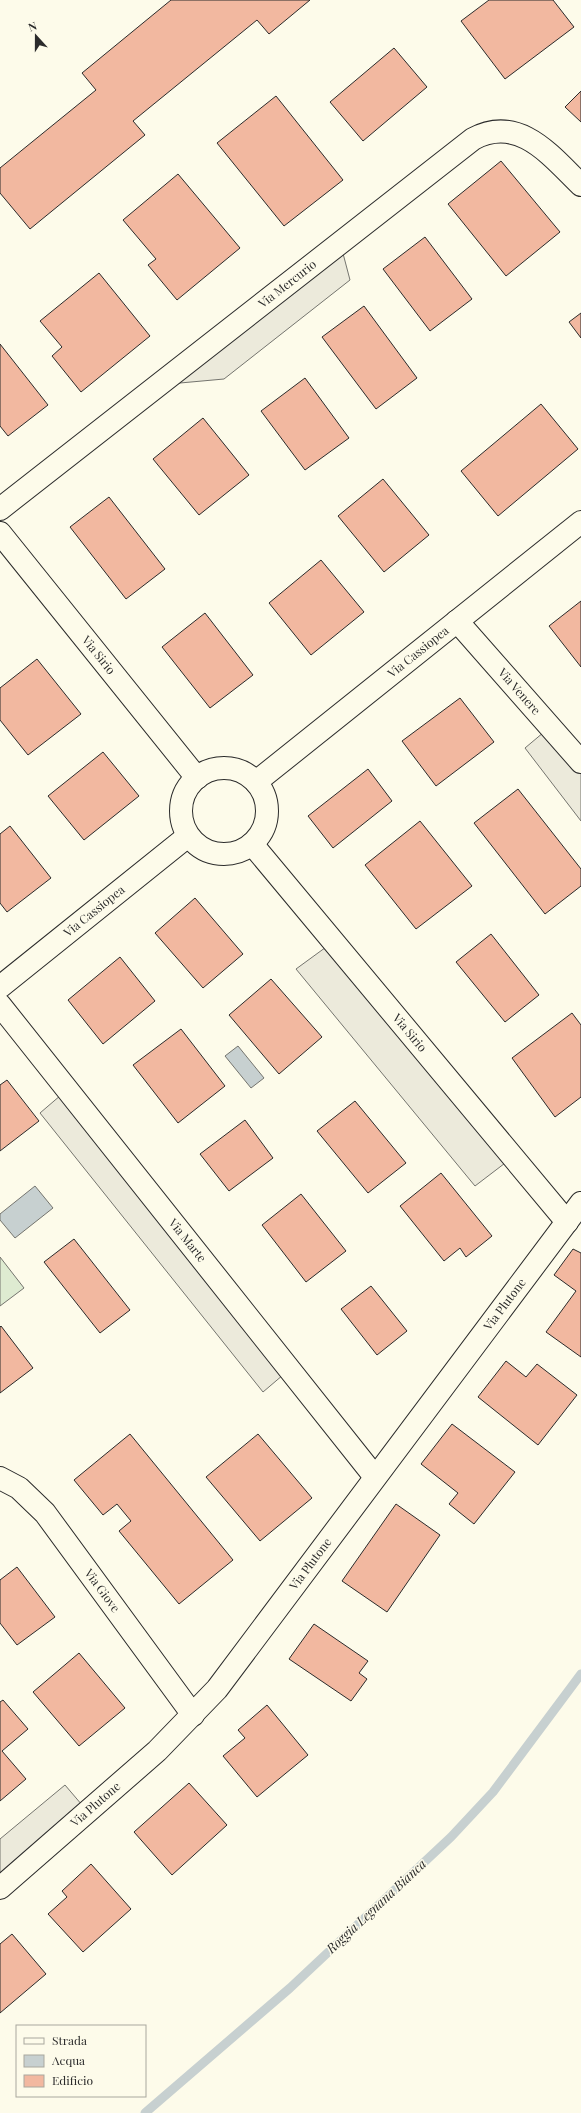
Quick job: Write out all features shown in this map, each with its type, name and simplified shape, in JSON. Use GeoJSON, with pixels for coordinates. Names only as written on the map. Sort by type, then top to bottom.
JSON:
{"type":"FeatureCollection","features":[{"type":"Feature","properties":{"kind":"street","name":"Via Mercurio"},"geometry":{"type":"LineString","coordinates":[[0,509],[474,139],[496,131],[520,135],[542,148],[581,185]]}},
{"type":"Feature","properties":{"kind":"street","name":"Via Cassiopea"},"geometry":{"type":"LineString","coordinates":[[256,782],[581,522]]}},
{"type":"Feature","properties":{"kind":"street","name":"Via Sirio"},"geometry":{"type":"LineString","coordinates":[[0,533],[197,778]]}},
{"type":"Feature","properties":{"kind":"street","name":"Via Venere"},"geometry":{"type":"LineString","coordinates":[[457,621],[581,762]]}},
{"type":"Feature","properties":{"kind":"street"},"geometry":{"type":"LineString","coordinates":[[234,769],[245,774],[256,782],[263,794],[267,807],[266,821],[260,834],[252,844],[239,851],[225,854],[211,852],[199,846],[188,836],[182,825],[182,799],[188,787],[197,778],[208,771],[234,769]]}},
{"type":"Feature","properties":{"kind":"street","name":"Via Cassiopea"},"geometry":{"type":"LineString","coordinates":[[0,987],[188,836]]}},
{"type":"Feature","properties":{"kind":"street","name":"Via Sirio"},"geometry":{"type":"LineString","coordinates":[[252,844],[567,1222]]}},
{"type":"Feature","properties":{"kind":"street","name":"Via Marte"},"geometry":{"type":"LineString","coordinates":[[0,1005],[376,1477]]}},
{"type":"Feature","properties":{"kind":"street","name":"Via Plutone"},"geometry":{"type":"LineString","coordinates":[[0,1888],[157,1751],[193,1715],[225,1678],[581,1203]]}},
{"type":"Feature","properties":{"kind":"street","name":"Via Giove"},"geometry":{"type":"LineString","coordinates":[[0,1478],[23,1491],[45,1513],[193,1715]]}},
{"type":"Feature","properties":{"kind":"green space"},"geometry":{"type":"Polygon","coordinates":[[[0,1257],[24,1288],[0,1306],[0,1257]]]}},
{"type":"Feature","properties":{"kind":"shaded area"},"geometry":{"type":"Polygon","coordinates":[[[340,242],[350,280],[224,379],[158,385],[340,242]]]}},
{"type":"Feature","properties":{"kind":"shaded area"},"geometry":{"type":"Polygon","coordinates":[[[550,727],[581,762],[581,821],[525,748],[550,727]]]}},
{"type":"Feature","properties":{"kind":"shaded area"},"geometry":{"type":"Polygon","coordinates":[[[333,942],[513,1157],[475,1186],[296,969],[333,942]]]}},
{"type":"Feature","properties":{"kind":"shaded area"},"geometry":{"type":"Polygon","coordinates":[[[68,1089],[290,1369],[263,1392],[40,1113],[68,1089]]]}},
{"type":"Feature","properties":{"kind":"shaded area"},"geometry":{"type":"Polygon","coordinates":[[[65,1785],[88,1812],[0,1888],[0,1839],[65,1785]]]}},
{"type":"Feature","properties":{"kind":"water"},"geometry":{"type":"Polygon","coordinates":[[[238,1046],[264,1078],[251,1088],[225,1056],[238,1046]]]}},
{"type":"Feature","properties":{"kind":"water"},"geometry":{"type":"Polygon","coordinates":[[[35,1186],[53,1208],[15,1238],[0,1220],[0,1214],[35,1186]]]}},
{"type":"Feature","properties":{"kind":"building"},"geometry":{"type":"Polygon","coordinates":[[[171,0],[310,0],[269,34],[257,20],[133,121],[145,135],[30,229],[0,193],[0,168],[96,90],[82,73],[171,0]]]}},
{"type":"Feature","properties":{"kind":"building"},"geometry":{"type":"Polygon","coordinates":[[[489,0],[553,0],[574,27],[505,79],[461,21],[489,0]]]}},
{"type":"Feature","properties":{"kind":"building"},"geometry":{"type":"Polygon","coordinates":[[[394,48],[427,87],[363,141],[330,102],[394,48]]]}},
{"type":"Feature","properties":{"kind":"building"},"geometry":{"type":"Polygon","coordinates":[[[581,91],[581,122],[565,107],[581,91]]]}},
{"type":"Feature","properties":{"kind":"building"},"geometry":{"type":"Polygon","coordinates":[[[276,96],[343,180],[284,226],[217,143],[276,96]]]}},
{"type":"Feature","properties":{"kind":"building"},"geometry":{"type":"Polygon","coordinates":[[[501,161],[560,232],[506,276],[448,204],[501,161]]]}},
{"type":"Feature","properties":{"kind":"building"},"geometry":{"type":"Polygon","coordinates":[[[178,174],[240,248],[177,300],[148,265],[156,259],[123,220],[178,174]]]}},
{"type":"Feature","properties":{"kind":"building"},"geometry":{"type":"Polygon","coordinates":[[[425,237],[472,299],[430,331],[383,269],[425,237]]]}},
{"type":"Feature","properties":{"kind":"building"},"geometry":{"type":"Polygon","coordinates":[[[99,273],[150,336],[81,392],[52,356],[62,347],[40,321],[99,273]]]}},
{"type":"Feature","properties":{"kind":"building"},"geometry":{"type":"Polygon","coordinates":[[[364,306],[417,378],[376,409],[322,337],[364,306]]]}},
{"type":"Feature","properties":{"kind":"building"},"geometry":{"type":"Polygon","coordinates":[[[581,313],[581,338],[569,322],[581,313]]]}},
{"type":"Feature","properties":{"kind":"building"},"geometry":{"type":"Polygon","coordinates":[[[0,344],[48,405],[8,436],[0,426],[0,344]]]}},
{"type":"Feature","properties":{"kind":"building"},"geometry":{"type":"Polygon","coordinates":[[[305,378],[349,438],[305,470],[261,411],[305,378]]]}},
{"type":"Feature","properties":{"kind":"building"},"geometry":{"type":"Polygon","coordinates":[[[541,404],[578,449],[498,516],[461,471],[541,404]]]}},
{"type":"Feature","properties":{"kind":"building"},"geometry":{"type":"Polygon","coordinates":[[[203,418],[249,475],[199,515],[153,459],[203,418]]]}},
{"type":"Feature","properties":{"kind":"building"},"geometry":{"type":"Polygon","coordinates":[[[383,479],[429,535],[384,572],[338,516],[383,479]]]}},
{"type":"Feature","properties":{"kind":"building"},"geometry":{"type":"Polygon","coordinates":[[[109,497],[165,569],[126,599],[70,527],[109,497]]]}},
{"type":"Feature","properties":{"kind":"building"},"geometry":{"type":"Polygon","coordinates":[[[321,560],[364,612],[311,655],[269,603],[321,560]]]}},
{"type":"Feature","properties":{"kind":"building"},"geometry":{"type":"Polygon","coordinates":[[[581,601],[581,667],[549,626],[581,601]]]}},
{"type":"Feature","properties":{"kind":"building"},"geometry":{"type":"Polygon","coordinates":[[[205,613],[253,675],[210,708],[162,647],[205,613]]]}},
{"type":"Feature","properties":{"kind":"building"},"geometry":{"type":"Polygon","coordinates":[[[37,659],[81,714],[28,755],[0,720],[0,688],[37,659]]]}},
{"type":"Feature","properties":{"kind":"building"},"geometry":{"type":"Polygon","coordinates":[[[460,698],[494,742],[436,786],[402,741],[460,698]]]}},
{"type":"Feature","properties":{"kind":"building"},"geometry":{"type":"Polygon","coordinates":[[[103,752],[139,796],[84,840],[48,796],[103,752]]]}},
{"type":"Feature","properties":{"kind":"building"},"geometry":{"type":"Polygon","coordinates":[[[368,769],[392,801],[333,848],[308,816],[368,769]]]}},
{"type":"Feature","properties":{"kind":"building"},"geometry":{"type":"Polygon","coordinates":[[[518,789],[581,869],[581,886],[545,914],[474,823],[518,789]]]}},
{"type":"Feature","properties":{"kind":"building"},"geometry":{"type":"Polygon","coordinates":[[[420,821],[472,886],[416,929],[365,865],[420,821]]]}},
{"type":"Feature","properties":{"kind":"building"},"geometry":{"type":"Polygon","coordinates":[[[10,826],[51,878],[7,912],[0,903],[0,834],[10,826]]]}},
{"type":"Feature","properties":{"kind":"building"},"geometry":{"type":"Polygon","coordinates":[[[195,898],[243,954],[203,988],[155,933],[195,898]]]}},
{"type":"Feature","properties":{"kind":"building"},"geometry":{"type":"Polygon","coordinates":[[[491,934],[539,995],[505,1022],[456,962],[491,934]]]}},
{"type":"Feature","properties":{"kind":"building"},"geometry":{"type":"Polygon","coordinates":[[[120,957],[155,1001],[103,1044],[68,1000],[120,957]]]}},
{"type":"Feature","properties":{"kind":"building"},"geometry":{"type":"Polygon","coordinates":[[[271,979],[322,1037],[279,1074],[229,1015],[271,979]]]}},
{"type":"Feature","properties":{"kind":"building"},"geometry":{"type":"Polygon","coordinates":[[[572,1013],[581,1025],[581,1097],[555,1117],[512,1058],[572,1013]]]}},
{"type":"Feature","properties":{"kind":"building"},"geometry":{"type":"Polygon","coordinates":[[[181,1029],[225,1086],[178,1123],[133,1065],[181,1029]]]}},
{"type":"Feature","properties":{"kind":"building"},"geometry":{"type":"Polygon","coordinates":[[[7,1080],[39,1121],[0,1151],[0,1085],[7,1080]]]}},
{"type":"Feature","properties":{"kind":"building"},"geometry":{"type":"Polygon","coordinates":[[[355,1101],[406,1163],[368,1193],[317,1131],[355,1101]]]}},
{"type":"Feature","properties":{"kind":"building"},"geometry":{"type":"Polygon","coordinates":[[[245,1120],[273,1158],[229,1191],[200,1154],[245,1120]]]}},
{"type":"Feature","properties":{"kind":"building"},"geometry":{"type":"Polygon","coordinates":[[[441,1173],[492,1236],[466,1257],[460,1248],[444,1261],[400,1206],[441,1173]]]}},
{"type":"Feature","properties":{"kind":"building"},"geometry":{"type":"Polygon","coordinates":[[[301,1194],[346,1251],[306,1282],[262,1225],[301,1194]]]}},
{"type":"Feature","properties":{"kind":"building"},"geometry":{"type":"Polygon","coordinates":[[[74,1239],[130,1310],[100,1333],[44,1262],[74,1239]]]}},
{"type":"Feature","properties":{"kind":"building"},"geometry":{"type":"Polygon","coordinates":[[[573,1249],[581,1253],[581,1357],[546,1332],[576,1291],[554,1275],[573,1249]]]}},
{"type":"Feature","properties":{"kind":"building"},"geometry":{"type":"Polygon","coordinates":[[[371,1286],[407,1331],[377,1355],[341,1309],[371,1286]]]}},
{"type":"Feature","properties":{"kind":"building"},"geometry":{"type":"Polygon","coordinates":[[[1,1326],[33,1368],[0,1393],[0,1327],[1,1326]]]}},
{"type":"Feature","properties":{"kind":"building"},"geometry":{"type":"Polygon","coordinates":[[[506,1361],[526,1377],[537,1364],[577,1395],[538,1445],[478,1397],[506,1361]]]}},
{"type":"Feature","properties":{"kind":"building"},"geometry":{"type":"Polygon","coordinates":[[[452,1424],[515,1472],[474,1524],[449,1504],[458,1493],[421,1464],[452,1424]]]}},
{"type":"Feature","properties":{"kind":"building"},"geometry":{"type":"Polygon","coordinates":[[[130,1434],[233,1560],[179,1604],[119,1531],[131,1521],[117,1504],[103,1515],[74,1480],[130,1434]]]}},
{"type":"Feature","properties":{"kind":"building"},"geometry":{"type":"Polygon","coordinates":[[[258,1434],[312,1498],[260,1541],[206,1477],[258,1434]]]}},
{"type":"Feature","properties":{"kind":"building"},"geometry":{"type":"Polygon","coordinates":[[[396,1504],[440,1535],[387,1612],[342,1581],[396,1504]]]}},
{"type":"Feature","properties":{"kind":"building"},"geometry":{"type":"Polygon","coordinates":[[[17,1567],[55,1617],[17,1645],[0,1623],[0,1580],[17,1567]]]}},
{"type":"Feature","properties":{"kind":"building"},"geometry":{"type":"Polygon","coordinates":[[[314,1624],[368,1661],[359,1673],[367,1679],[351,1701],[289,1659],[314,1624]]]}},
{"type":"Feature","properties":{"kind":"building"},"geometry":{"type":"Polygon","coordinates":[[[79,1653],[125,1708],[79,1746],[33,1692],[79,1653]]]}},
{"type":"Feature","properties":{"kind":"building"},"geometry":{"type":"Polygon","coordinates":[[[3,1700],[28,1729],[2,1751],[26,1779],[0,1801],[0,1702],[3,1700]]]}},
{"type":"Feature","properties":{"kind":"building"},"geometry":{"type":"Polygon","coordinates":[[[267,1705],[308,1755],[257,1797],[223,1756],[245,1738],[238,1730],[267,1705]]]}},
{"type":"Feature","properties":{"kind":"building"},"geometry":{"type":"Polygon","coordinates":[[[189,1783],[227,1825],[172,1875],[134,1832],[189,1783]]]}},
{"type":"Feature","properties":{"kind":"building"},"geometry":{"type":"Polygon","coordinates":[[[91,1864],[131,1909],[83,1952],[48,1914],[67,1897],[62,1891],[91,1864]]]}},
{"type":"Feature","properties":{"kind":"building"},"geometry":{"type":"Polygon","coordinates":[[[12,1934],[46,1974],[0,2013],[0,1944],[12,1934]]]}},
{"type":"Feature","properties":{"kind":"waterway","name":"Roggia Legnana Bianca"},"geometry":{"type":"LineString","coordinates":[[145,2113],[290,1988],[451,1837],[493,1792],[581,1674]]}}]}
